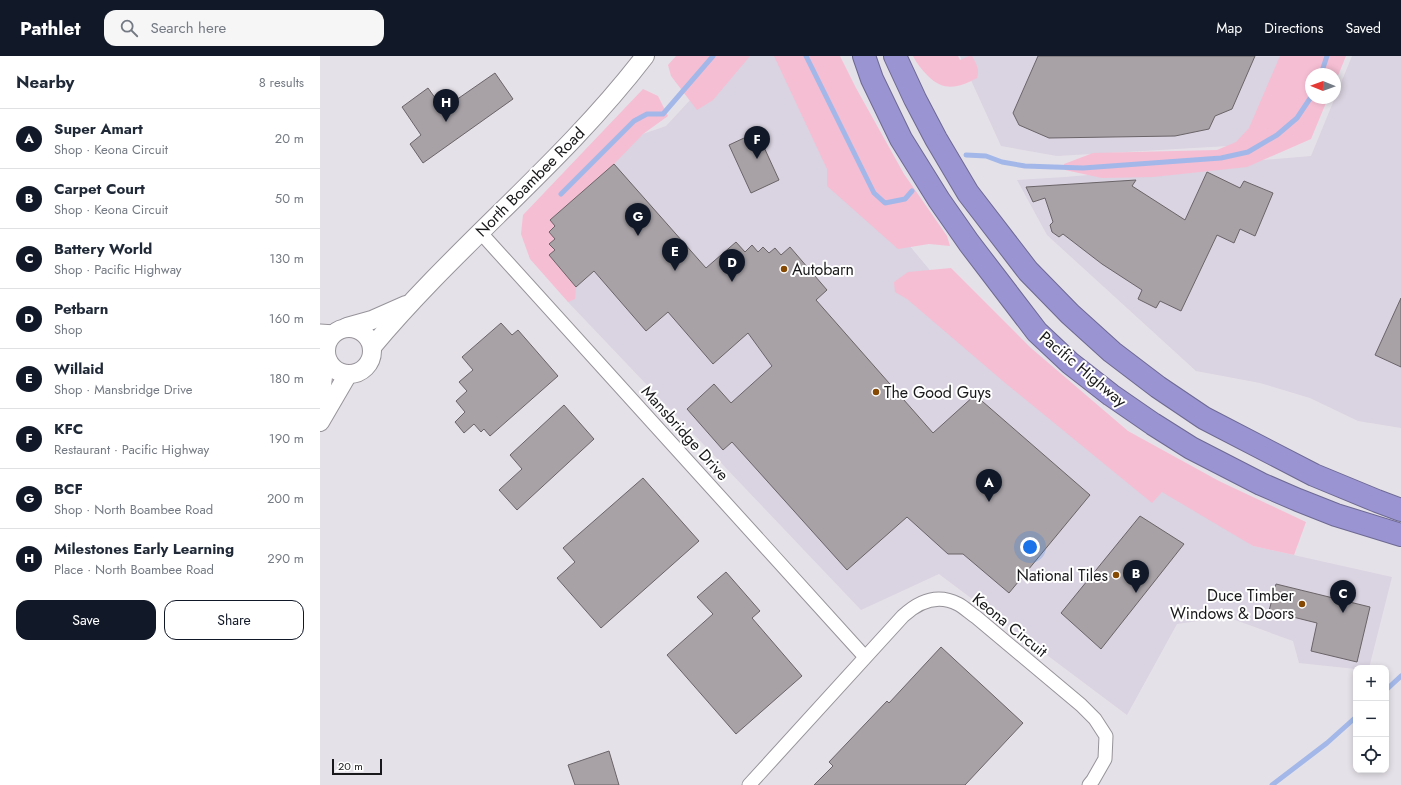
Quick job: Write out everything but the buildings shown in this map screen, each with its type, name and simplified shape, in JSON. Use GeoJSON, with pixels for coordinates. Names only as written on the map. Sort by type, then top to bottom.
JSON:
{"type":"FeatureCollection","features":[{"type":"Feature","properties":{"kind":"highway","name":"Pacific Highway"},"geometry":{"type":"LineString","coordinates":[[864,56],[872,79],[901,139],[939,200],[969,243],[1037,332],[1070,362],[1111,395],[1152,424],[1191,448],[1261,484],[1298,500],[1336,515],[1401,535]]}},
{"type":"Feature","properties":{"kind":"highway","name":"Pacific Highway"},"geometry":{"type":"LineString","coordinates":[[895,56],[933,132],[968,193],[1028,271],[1075,319],[1112,352],[1152,383],[1204,418],[1314,475],[1401,510]]}},
{"type":"Feature","properties":{"kind":"street","name":"North Boambee Road"},"geometry":{"type":"LineString","coordinates":[[372,347],[410,303],[577,136],[646,56]]}},
{"type":"Feature","properties":{"kind":"street","name":"Mansbridge Drive"},"geometry":{"type":"LineString","coordinates":[[480,232],[865,657]]}},
{"type":"Feature","properties":{"kind":"street","name":"North Boambee Road"},"geometry":{"type":"LineString","coordinates":[[329,339],[410,303]]}},
{"type":"Feature","properties":{"kind":"street"},"geometry":{"type":"LineString","coordinates":[[354,328],[360,330],[370,340],[372,347],[372,354],[366,366],[361,370],[348,374],[336,370],[328,360],[329,339],[354,328]]}},
{"type":"Feature","properties":{"kind":"street"},"geometry":{"type":"LineString","coordinates":[[320,400],[329,339]]}},
{"type":"Feature","properties":{"kind":"street"},"geometry":{"type":"LineString","coordinates":[[320,422],[332,398],[348,374]]}},
{"type":"Feature","properties":{"kind":"street","name":"Keona Circuit"},"geometry":{"type":"LineString","coordinates":[[749,785],[912,607],[928,600],[944,599],[957,604],[1004,640],[1081,705],[1095,719],[1106,736],[1106,759],[1089,785]]}},
{"type":"Feature","properties":{"kind":"shaded area"},"geometry":{"type":"Polygon","coordinates":[[[676,56],[750,56],[713,100],[697,110],[671,76],[668,65],[676,56]]]}},
{"type":"Feature","properties":{"kind":"shaded area"},"geometry":{"type":"Polygon","coordinates":[[[731,56],[787,56],[884,215],[1041,404],[1253,546],[1392,577],[1370,665],[1353,665],[1353,669],[1299,663],[1293,641],[1227,617],[1177,624],[1127,715],[939,574],[861,610],[568,302],[527,234],[643,134],[666,126],[731,56]]]}},
{"type":"Feature","properties":{"kind":"shaded area"},"geometry":{"type":"Polygon","coordinates":[[[774,56],[840,56],[904,174],[947,236],[950,246],[929,244],[898,249],[827,186],[827,169],[774,56]]]}},
{"type":"Feature","properties":{"kind":"shaded area"},"geometry":{"type":"Polygon","coordinates":[[[913,56],[958,56],[960,60],[972,56],[978,69],[978,75],[977,78],[964,84],[952,87],[946,86],[934,81],[926,74],[913,56]]]}},
{"type":"Feature","properties":{"kind":"shaded area"},"geometry":{"type":"Polygon","coordinates":[[[960,56],[1291,56],[1245,145],[1057,156],[1001,146],[960,56]]]}},
{"type":"Feature","properties":{"kind":"shaded area"},"geometry":{"type":"Polygon","coordinates":[[[1280,56],[1346,56],[1341,68],[1305,68],[1305,104],[1326,104],[1311,139],[1247,167],[1153,177],[1102,178],[1065,170],[1064,164],[1093,153],[1217,150],[1236,142],[1249,128],[1280,56]]]}},
{"type":"Feature","properties":{"kind":"shaded area"},"geometry":{"type":"Polygon","coordinates":[[[1352,56],[1401,56],[1401,428],[1358,421],[1310,398],[1260,383],[1196,371],[1047,235],[1017,180],[1311,156],[1332,104],[1341,104],[1341,83],[1352,56]]]}},
{"type":"Feature","properties":{"kind":"shaded area"},"geometry":{"type":"Polygon","coordinates":[[[643,89],[658,96],[668,116],[643,134],[614,164],[550,220],[555,226],[549,232],[555,239],[549,244],[555,250],[549,255],[576,287],[575,299],[568,302],[530,259],[521,234],[523,215],[643,89]]]}},
{"type":"Feature","properties":{"kind":"shaded area"},"geometry":{"type":"Polygon","coordinates":[[[951,268],[1031,348],[1128,431],[1219,481],[1306,522],[1294,555],[1253,546],[1162,492],[1152,503],[1004,382],[907,299],[895,292],[894,282],[908,272],[951,268]]]}},
{"type":"Feature","properties":{"kind":"waterway"},"geometry":{"type":"LineString","coordinates":[[561,194],[634,121],[647,114],[663,114],[713,56]]}},
{"type":"Feature","properties":{"kind":"waterway"},"geometry":{"type":"LineString","coordinates":[[806,56],[874,193],[885,203],[905,199],[912,191]]}},
{"type":"Feature","properties":{"kind":"waterway"},"geometry":{"type":"LineString","coordinates":[[1323,68],[1327,56]]}},
{"type":"Feature","properties":{"kind":"waterway"},"geometry":{"type":"LineString","coordinates":[[966,155],[986,156],[1002,162],[1025,166],[1083,168],[1221,158],[1248,152],[1277,135],[1297,118],[1306,104]]}},
{"type":"Feature","properties":{"kind":"waterway"},"geometry":{"type":"LineString","coordinates":[[1389,687],[1401,676]]}},
{"type":"Feature","properties":{"kind":"waterway"},"geometry":{"type":"LineString","coordinates":[[1272,785],[1327,743],[1353,720]]}},
{"type":"Feature","properties":{"kind":"place","name":"Milestones Early Learning"},"geometry":{"type":"Point","coordinates":[446,122]}},
{"type":"Feature","properties":{"kind":"place","name":"KFC"},"geometry":{"type":"Point","coordinates":[757,159]}},
{"type":"Feature","properties":{"kind":"place","name":"BCF"},"geometry":{"type":"Point","coordinates":[638,236]}},
{"type":"Feature","properties":{"kind":"place","name":"Autobarn"},"geometry":{"type":"Point","coordinates":[784,269]}},
{"type":"Feature","properties":{"kind":"place","name":"Willaid"},"geometry":{"type":"Point","coordinates":[675,271]}},
{"type":"Feature","properties":{"kind":"place","name":"Petbarn"},"geometry":{"type":"Point","coordinates":[732,282]}},
{"type":"Feature","properties":{"kind":"place","name":"The Good Guys"},"geometry":{"type":"Point","coordinates":[876,392]}},
{"type":"Feature","properties":{"kind":"place","name":"Super Amart"},"geometry":{"type":"Point","coordinates":[989,502]}},
{"type":"Feature","properties":{"kind":"place","name":"National Tiles"},"geometry":{"type":"Point","coordinates":[1116,575]}},
{"type":"Feature","properties":{"kind":"place","name":"Carpet Court"},"geometry":{"type":"Point","coordinates":[1136,593]}},
{"type":"Feature","properties":{"kind":"place","name":"Duce Timber Windows & Doors"},"geometry":{"type":"Point","coordinates":[1302,604]}},
{"type":"Feature","properties":{"kind":"place","name":"Battery World"},"geometry":{"type":"Point","coordinates":[1343,613]}}]}
